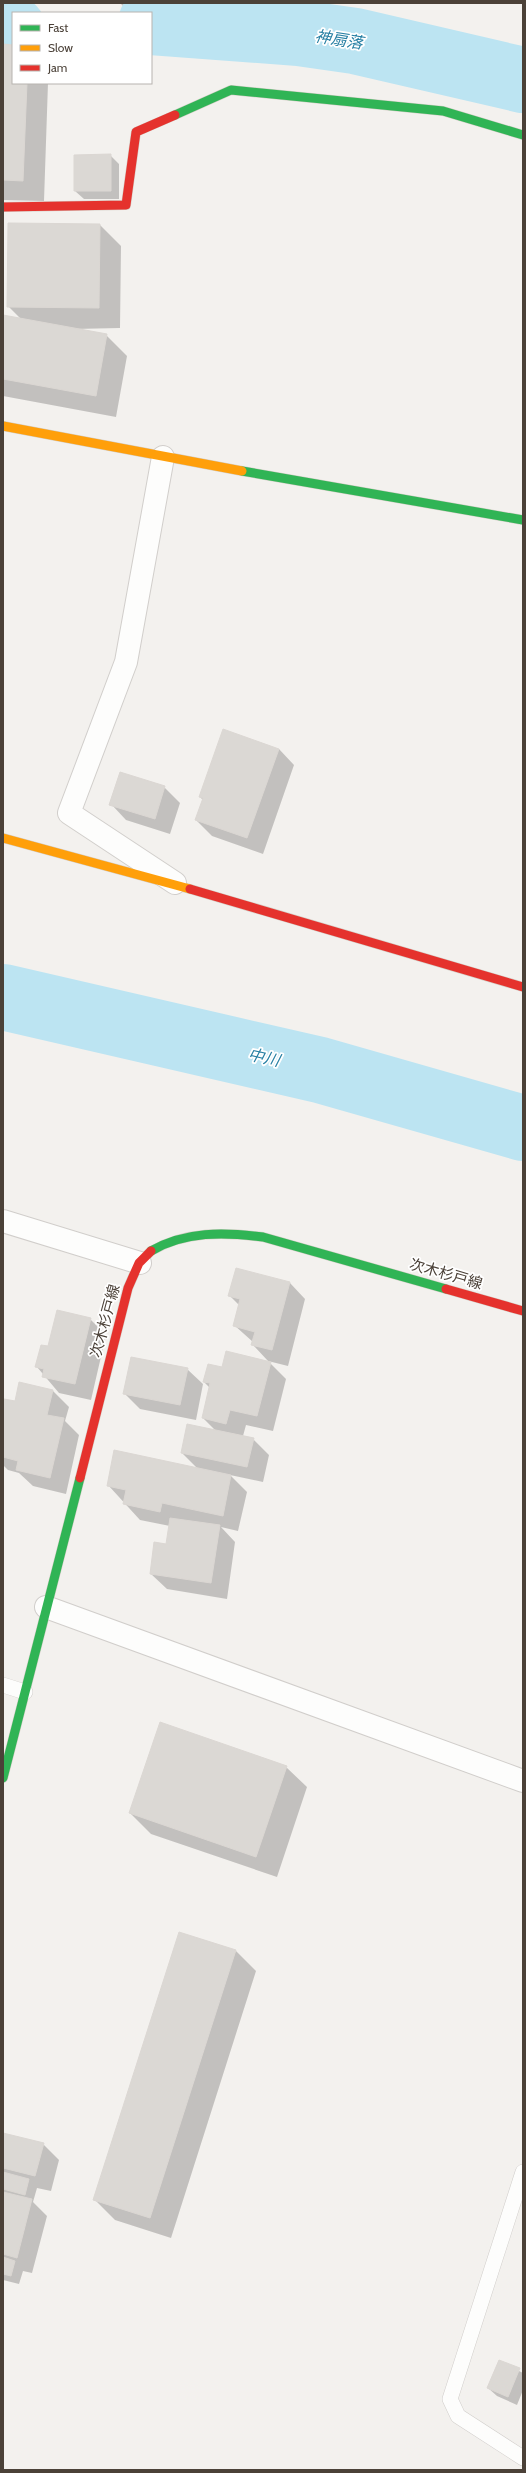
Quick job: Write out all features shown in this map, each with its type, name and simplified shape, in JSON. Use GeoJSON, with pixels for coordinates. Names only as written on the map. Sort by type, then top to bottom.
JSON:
{"type":"FeatureCollection","features":[{"type":"Feature","properties":{"kind":"street"},"geometry":{"type":"LineString","coordinates":[[3,207],[126,205],[136,132],[232,90],[443,111],[523,135]]}},
{"type":"Feature","properties":{"kind":"street"},"geometry":{"type":"LineString","coordinates":[[3,426],[163,457],[523,520]]}},
{"type":"Feature","properties":{"kind":"street"},"geometry":{"type":"LineString","coordinates":[[163,457],[126,662],[69,813],[180,886]]}},
{"type":"Feature","properties":{"kind":"street"},"geometry":{"type":"LineString","coordinates":[[3,838],[180,886],[523,987]]}},
{"type":"Feature","properties":{"kind":"street"},"geometry":{"type":"LineString","coordinates":[[3,1221],[140,1262]]}},
{"type":"Feature","properties":{"kind":"street","name":"次木杉戸線"},"geometry":{"type":"LineString","coordinates":[[3,1778],[128,1288],[140,1262],[155,1249],[181,1238],[224,1232],[263,1236],[523,1311]]}},
{"type":"Feature","properties":{"kind":"street"},"geometry":{"type":"LineString","coordinates":[[46,1607],[523,1782]]}},
{"type":"Feature","properties":{"kind":"lane"},"geometry":{"type":"LineString","coordinates":[[3,1685],[24,1692]]}},
{"type":"Feature","properties":{"kind":"lane"},"geometry":{"type":"LineString","coordinates":[[523,2172],[450,2399],[458,2416],[523,2458]]}},
{"type":"Feature","properties":{"kind":"building"},"geometry":{"type":"Polygon","coordinates":[[[3,44],[12,45],[12,84],[27,84],[23,181],[3,180],[3,44]]]}},
{"type":"Feature","properties":{"kind":"building"},"geometry":{"type":"Polygon","coordinates":[[[111,154],[111,191],[74,191],[74,155],[111,154]]]}},
{"type":"Feature","properties":{"kind":"building"},"geometry":{"type":"Polygon","coordinates":[[[8,223],[100,224],[99,308],[7,307],[8,223]]]}},
{"type":"Feature","properties":{"kind":"building"},"geometry":{"type":"Polygon","coordinates":[[[3,315],[107,334],[96,396],[3,379],[3,315]]]}},
{"type":"Feature","properties":{"kind":"building"},"geometry":{"type":"Polygon","coordinates":[[[223,729],[279,749],[247,838],[195,820],[203,798],[199,797],[223,729]]]}},
{"type":"Feature","properties":{"kind":"building"},"geometry":{"type":"Polygon","coordinates":[[[120,772],[165,786],[155,819],[109,805],[120,772]]]}},
{"type":"Feature","properties":{"kind":"building"},"geometry":{"type":"Polygon","coordinates":[[[236,1268],[290,1282],[272,1350],[251,1345],[255,1332],[233,1326],[240,1299],[228,1296],[236,1268]]]}},
{"type":"Feature","properties":{"kind":"building"},"geometry":{"type":"Polygon","coordinates":[[[57,1310],[91,1318],[75,1384],[42,1377],[44,1369],[35,1367],[41,1345],[48,1346],[57,1310]]]}},
{"type":"Feature","properties":{"kind":"building"},"geometry":{"type":"Polygon","coordinates":[[[226,1351],[271,1362],[257,1416],[230,1410],[226,1424],[202,1418],[210,1383],[203,1382],[208,1364],[222,1367],[226,1351]]]}},
{"type":"Feature","properties":{"kind":"building"},"geometry":{"type":"Polygon","coordinates":[[[131,1357],[188,1368],[180,1405],[123,1394],[131,1357]]]}},
{"type":"Feature","properties":{"kind":"building"},"geometry":{"type":"Polygon","coordinates":[[[19,1382],[53,1390],[47,1415],[64,1418],[50,1478],[16,1470],[18,1461],[3,1457],[4,1399],[15,1401],[19,1382]]]}},
{"type":"Feature","properties":{"kind":"building"},"geometry":{"type":"Polygon","coordinates":[[[187,1424],[254,1438],[247,1467],[181,1453],[187,1424]]]}},
{"type":"Feature","properties":{"kind":"building"},"geometry":{"type":"Polygon","coordinates":[[[114,1450],[231,1475],[223,1516],[162,1503],[160,1512],[123,1504],[126,1490],[107,1486],[114,1450]]]}},
{"type":"Feature","properties":{"kind":"building"},"geometry":{"type":"Polygon","coordinates":[[[170,1518],[220,1525],[211,1583],[150,1574],[154,1542],[166,1544],[170,1518]]]}},
{"type":"Feature","properties":{"kind":"building"},"geometry":{"type":"Polygon","coordinates":[[[160,1722],[287,1766],[256,1857],[129,1813],[160,1722]]]}},
{"type":"Feature","properties":{"kind":"building"},"geometry":{"type":"Polygon","coordinates":[[[179,1932],[236,1950],[150,2218],[93,2200],[179,1932]]]}},
{"type":"Feature","properties":{"kind":"building"},"geometry":{"type":"Polygon","coordinates":[[[3,2133],[44,2143],[35,2176],[3,2168],[3,2133]]]}},
{"type":"Feature","properties":{"kind":"building"},"geometry":{"type":"Polygon","coordinates":[[[3,2172],[29,2179],[25,2195],[3,2189],[3,2172]]]}},
{"type":"Feature","properties":{"kind":"building"},"geometry":{"type":"Polygon","coordinates":[[[3,2192],[32,2199],[17,2258],[3,2254],[3,2192]]]}},
{"type":"Feature","properties":{"kind":"building"},"geometry":{"type":"Polygon","coordinates":[[[3,2257],[15,2261],[11,2276],[3,2274],[3,2257]]]}},
{"type":"Feature","properties":{"kind":"building"},"geometry":{"type":"Polygon","coordinates":[[[499,2360],[520,2368],[508,2397],[487,2388],[499,2360]]]}},
{"type":"Feature","properties":{"kind":"waterway","name":"神扇落"},"geometry":{"type":"LineString","coordinates":[[152,22],[299,33],[355,41],[523,80]]}},
{"type":"Feature","properties":{"kind":"waterway","name":"神扇落"},"geometry":{"type":"LineString","coordinates":[[3,29],[12,29]]}},
{"type":"Feature","properties":{"kind":"waterway","name":"中川"},"geometry":{"type":"LineString","coordinates":[[3,997],[320,1070],[523,1128]]}},
{"type":"Feature","properties":{"kind":"traffic: fast"},"geometry":{"type":"LineString","coordinates":[[175,115],[231,90],[443,111],[523,135]]}},
{"type":"Feature","properties":{"kind":"traffic: fast"},"geometry":{"type":"LineString","coordinates":[[242,471],[523,520]]}},
{"type":"Feature","properties":{"kind":"traffic: fast"},"geometry":{"type":"LineString","coordinates":[[151,1251],[164,1244],[191,1236],[234,1234],[263,1237],[446,1289]]}},
{"type":"Feature","properties":{"kind":"traffic: fast"},"geometry":{"type":"LineString","coordinates":[[3,1778],[80,1478]]}},
{"type":"Feature","properties":{"kind":"traffic: slow"},"geometry":{"type":"LineString","coordinates":[[3,426],[242,471]]}},
{"type":"Feature","properties":{"kind":"traffic: slow"},"geometry":{"type":"LineString","coordinates":[[3,838],[190,889]]}},
{"type":"Feature","properties":{"kind":"traffic: jam"},"geometry":{"type":"LineString","coordinates":[[3,207],[126,205],[136,132],[175,115]]}},
{"type":"Feature","properties":{"kind":"traffic: jam"},"geometry":{"type":"LineString","coordinates":[[190,889],[523,987]]}},
{"type":"Feature","properties":{"kind":"traffic: jam"},"geometry":{"type":"LineString","coordinates":[[80,1478],[128,1288],[139,1263],[151,1251]]}},
{"type":"Feature","properties":{"kind":"traffic: jam"},"geometry":{"type":"LineString","coordinates":[[446,1289],[523,1311]]}}]}
